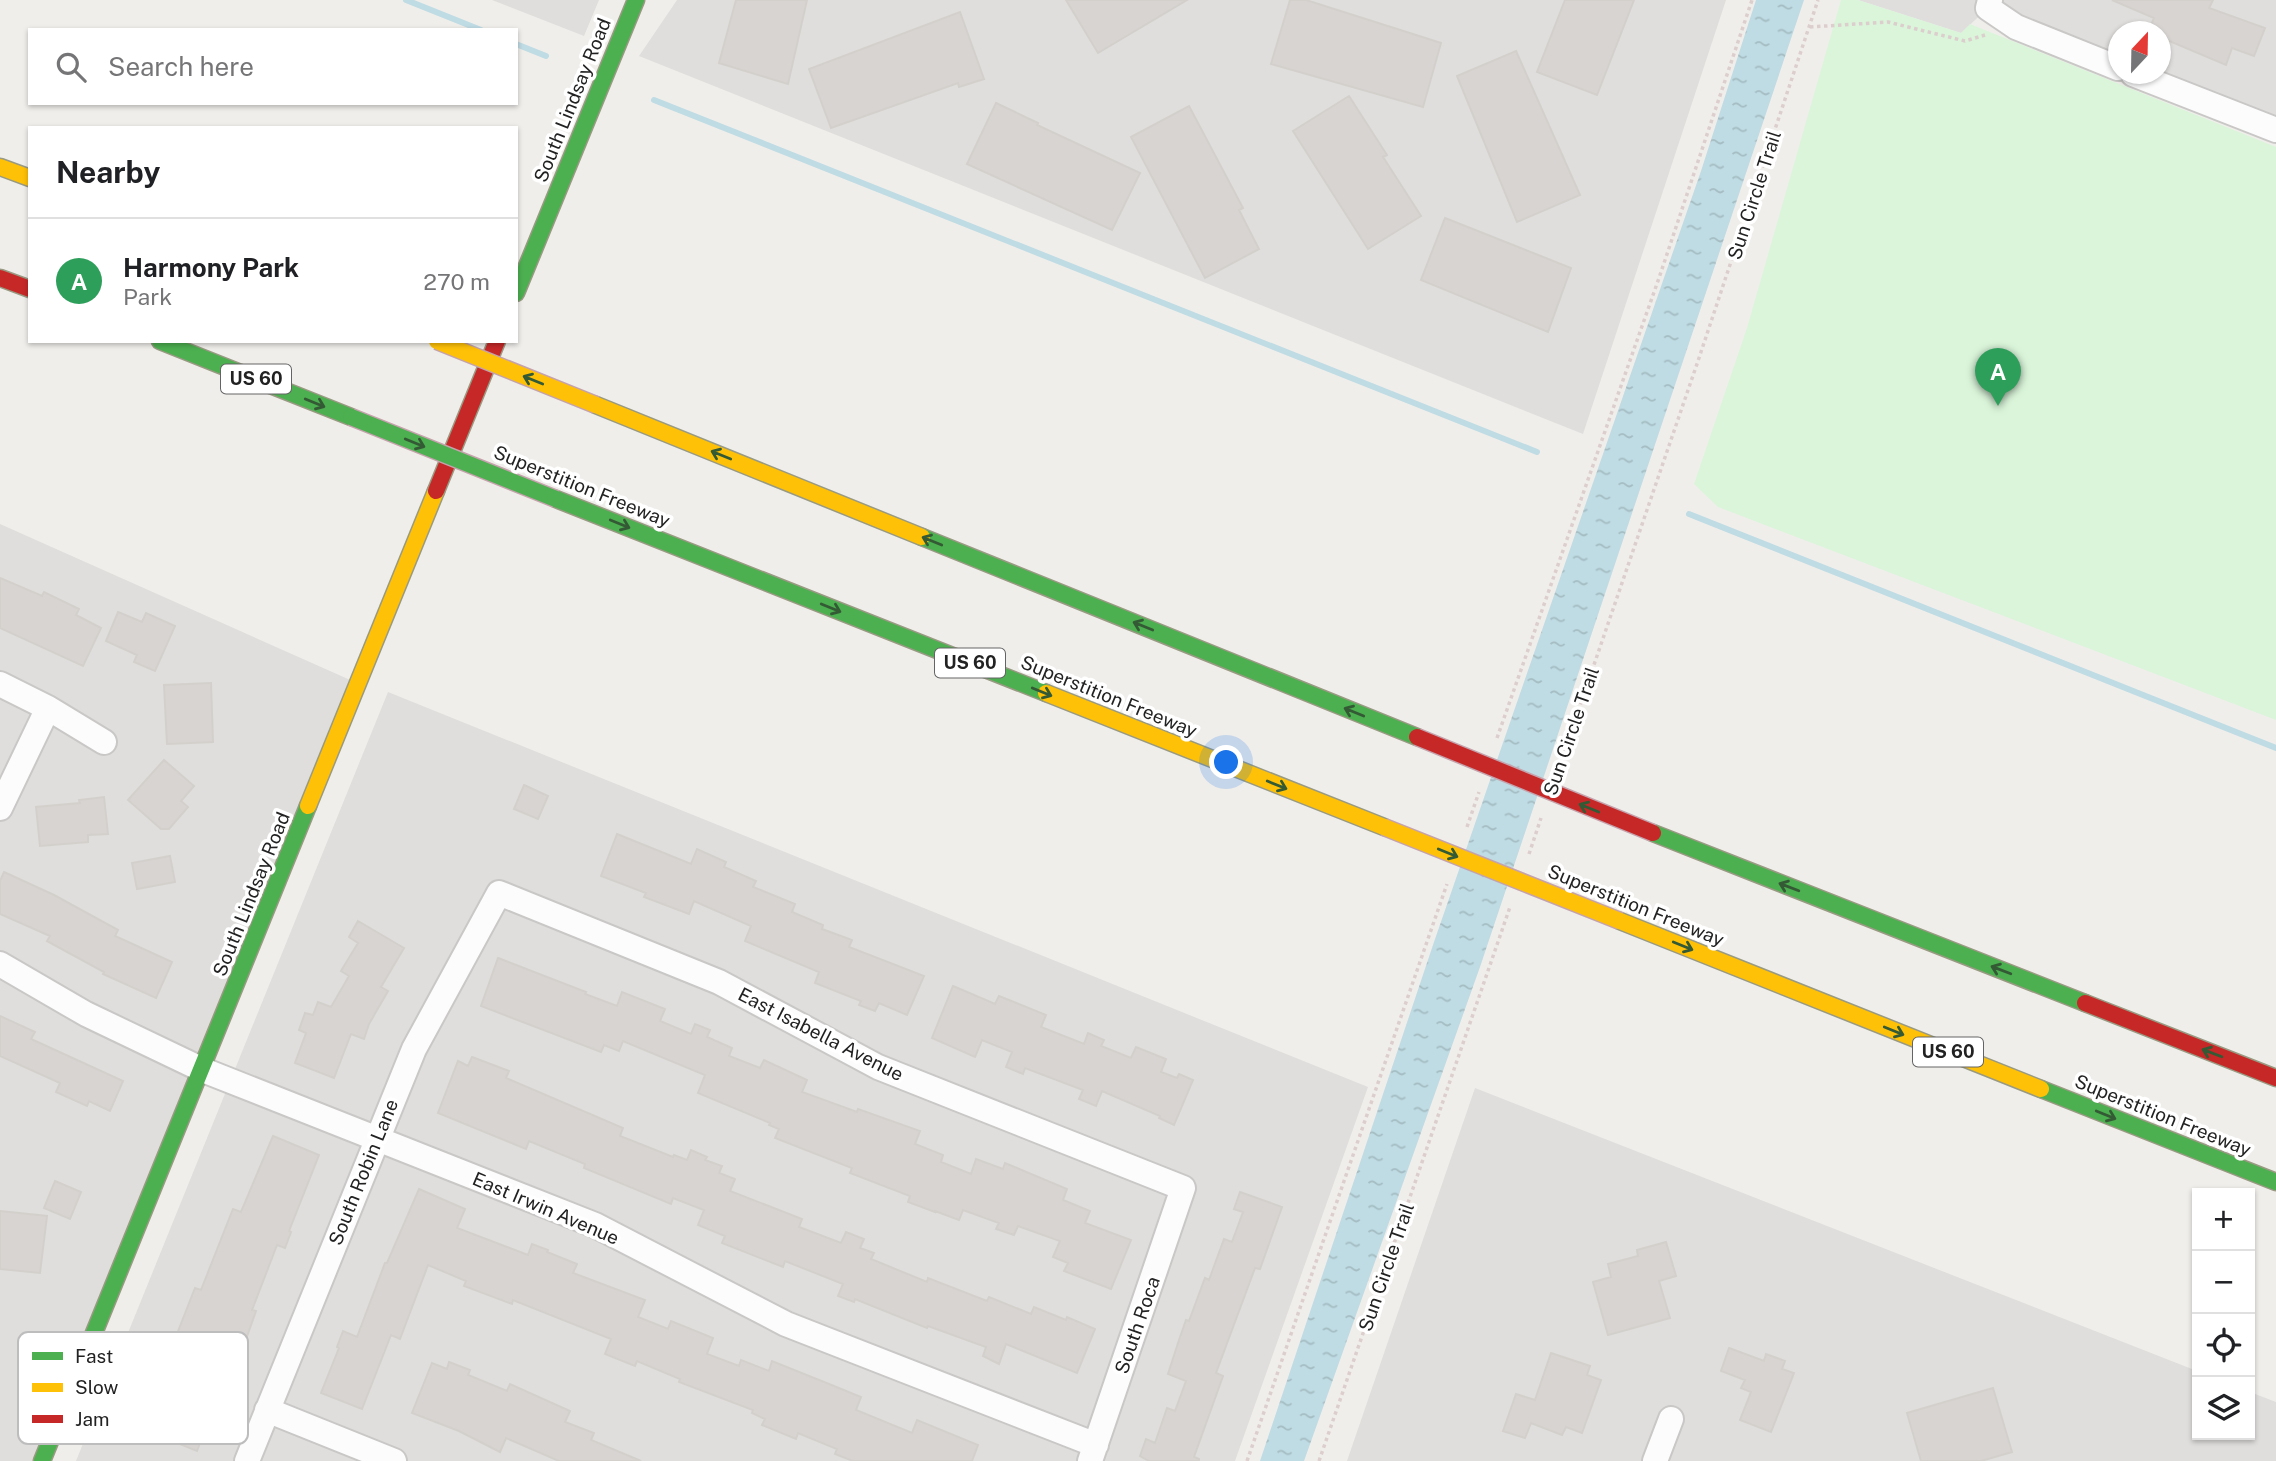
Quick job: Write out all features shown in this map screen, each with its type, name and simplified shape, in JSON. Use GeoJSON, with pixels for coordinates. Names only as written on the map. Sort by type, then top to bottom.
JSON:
{"type":"FeatureCollection","features":[{"type":"Feature","properties":{"kind":"main road","name":"South Lindsay Road"},"geometry":{"type":"LineString","coordinates":[[518,288],[636,0]]}},
{"type":"Feature","properties":{"kind":"main road"},"geometry":{"type":"LineString","coordinates":[[0,167],[28,177]]}},
{"type":"Feature","properties":{"kind":"main road"},"geometry":{"type":"LineString","coordinates":[[0,278],[28,288]]}},
{"type":"Feature","properties":{"kind":"main road","name":"Superstition Freeway"},"geometry":{"type":"LineString","coordinates":[[165,343],[2276,1182]]}},
{"type":"Feature","properties":{"kind":"main road"},"geometry":{"type":"LineString","coordinates":[[442,343],[1653,833],[2276,1078]]}},
{"type":"Feature","properties":{"kind":"main road","name":"South Lindsay Road"},"geometry":{"type":"LineString","coordinates":[[95,1332],[496,343]]}},
{"type":"Feature","properties":{"kind":"main road","name":"South Lindsay Road"},"geometry":{"type":"LineString","coordinates":[[42,1461],[49,1444]]}},
{"type":"Feature","properties":{"kind":"street"},"geometry":{"type":"LineString","coordinates":[[1989,4],[2015,27],[2108,64]]}},
{"type":"Feature","properties":{"kind":"street"},"geometry":{"type":"LineString","coordinates":[[2159,84],[2276,130]]}},
{"type":"Feature","properties":{"kind":"street"},"geometry":{"type":"LineString","coordinates":[[0,684],[48,708],[104,742]]}},
{"type":"Feature","properties":{"kind":"street"},"geometry":{"type":"LineString","coordinates":[[0,808],[48,708]]}},
{"type":"Feature","properties":{"kind":"street","name":"South Robin Lane"},"geometry":{"type":"LineString","coordinates":[[247,1461],[414,1049],[499,893]]}},
{"type":"Feature","properties":{"kind":"street","name":"East Isabella Avenue"},"geometry":{"type":"LineString","coordinates":[[499,893],[719,982],[878,1067],[1183,1188]]}},
{"type":"Feature","properties":{"kind":"street","name":"East Irwin Avenue"},"geometry":{"type":"LineString","coordinates":[[0,964],[86,1014],[203,1070],[594,1225],[786,1324],[1093,1453]]}},
{"type":"Feature","properties":{"kind":"street","name":"South Roca"},"geometry":{"type":"LineString","coordinates":[[1093,1453],[1183,1188]]}},
{"type":"Feature","properties":{"kind":"street"},"geometry":{"type":"LineString","coordinates":[[267,1410],[394,1461]]}},
{"type":"Feature","properties":{"kind":"street"},"geometry":{"type":"LineString","coordinates":[[1655,1461],[1671,1419]]}},
{"type":"Feature","properties":{"kind":"path"},"geometry":{"type":"LineString","coordinates":[[1495,746],[1659,278],[1752,0]]}},
{"type":"Feature","properties":{"kind":"path","name":"Sun Circle Trail"},"geometry":{"type":"LineString","coordinates":[[1559,766],[1818,0]]}},
{"type":"Feature","properties":{"kind":"path"},"geometry":{"type":"LineString","coordinates":[[1810,27],[1888,22],[1965,41],[1985,35]]}},
{"type":"Feature","properties":{"kind":"path"},"geometry":{"type":"LineString","coordinates":[[1463,837],[1481,785]]}},
{"type":"Feature","properties":{"kind":"path","name":"Sun Circle Trail"},"geometry":{"type":"LineString","coordinates":[[1528,858],[1541,818]]}},
{"type":"Feature","properties":{"kind":"path"},"geometry":{"type":"LineString","coordinates":[[1247,1461],[1450,876]]}},
{"type":"Feature","properties":{"kind":"path","name":"Sun Circle Trail"},"geometry":{"type":"LineString","coordinates":[[1319,1461],[1514,897]]}},
{"type":"Feature","properties":{"kind":"shaded area"},"geometry":{"type":"Polygon","coordinates":[[[492,0],[599,0],[584,36],[492,0]]]}},
{"type":"Feature","properties":{"kind":"shaded area"},"geometry":{"type":"Polygon","coordinates":[[[677,0],[1726,0],[1583,434],[639,56],[677,0]]]}},
{"type":"Feature","properties":{"kind":"shaded area"},"geometry":{"type":"Polygon","coordinates":[[[1858,0],[2276,0],[2276,130],[2171,79],[2171,21],[2108,21],[2108,63],[1988,8],[1961,33],[1858,0]]]}},
{"type":"Feature","properties":{"kind":"shaded area"},"geometry":{"type":"Polygon","coordinates":[[[0,524],[357,683],[94,1332],[18,1332],[18,1444],[49,1444],[42,1461],[0,1461],[0,524]]]}},
{"type":"Feature","properties":{"kind":"shaded area"},"geometry":{"type":"Polygon","coordinates":[[[388,692],[1368,1087],[1235,1461],[76,1461],[83,1444],[248,1444],[248,1332],[128,1332],[388,692]]]}},
{"type":"Feature","properties":{"kind":"shaded area"},"geometry":{"type":"Polygon","coordinates":[[[1475,1088],[2192,1369],[2192,1440],[2255,1440],[2255,1394],[2276,1402],[2276,1461],[1347,1461],[1475,1088]]]}},
{"type":"Feature","properties":{"kind":"green space"},"geometry":{"type":"Polygon","coordinates":[[[1841,0],[1858,0],[1961,33],[1970,24],[2108,79],[2108,84],[2119,84],[2276,147],[2276,720],[1718,507],[1694,484],[1747,328],[1841,0]]]}},
{"type":"Feature","properties":{"kind":"water"},"geometry":{"type":"Polygon","coordinates":[[[1756,0],[1804,0],[1480,967],[1304,1461],[1260,1461],[1434,942],[1701,171],[1756,0]]]}},
{"type":"Feature","properties":{"kind":"building"},"geometry":{"type":"Polygon","coordinates":[[[736,0],[807,0],[788,84],[719,63],[736,0]]]}},
{"type":"Feature","properties":{"kind":"building"},"geometry":{"type":"Polygon","coordinates":[[[1066,0],[1187,0],[1098,53],[1066,0]]]}},
{"type":"Feature","properties":{"kind":"building"},"geometry":{"type":"Polygon","coordinates":[[[1290,0],[1306,0],[1441,43],[1423,107],[1271,64],[1290,0]]]}},
{"type":"Feature","properties":{"kind":"building"},"geometry":{"type":"Polygon","coordinates":[[[1565,0],[1634,0],[1597,95],[1537,72],[1565,0]]]}},
{"type":"Feature","properties":{"kind":"building"},"geometry":{"type":"Polygon","coordinates":[[[2112,0],[2213,0],[2209,8],[2265,28],[2254,56],[2232,48],[2226,65],[2171,42],[2171,21],[2153,21],[2154,18],[2112,0]]]}},
{"type":"Feature","properties":{"kind":"building"},"geometry":{"type":"Polygon","coordinates":[[[960,12],[984,79],[959,87],[958,83],[831,128],[809,69],[960,12]]]}},
{"type":"Feature","properties":{"kind":"building"},"geometry":{"type":"Polygon","coordinates":[[[1516,51],[1580,195],[1517,222],[1457,76],[1516,51]]]}},
{"type":"Feature","properties":{"kind":"building"},"geometry":{"type":"Polygon","coordinates":[[[1349,96],[1387,155],[1383,157],[1421,216],[1368,249],[1293,131],[1349,96]]]}},
{"type":"Feature","properties":{"kind":"building"},"geometry":{"type":"Polygon","coordinates":[[[996,103],[1140,173],[1112,230],[967,164],[996,103]]]}},
{"type":"Feature","properties":{"kind":"building"},"geometry":{"type":"Polygon","coordinates":[[[1189,106],[1243,208],[1239,210],[1259,249],[1205,278],[1131,137],[1189,106]]]}},
{"type":"Feature","properties":{"kind":"building"},"geometry":{"type":"Polygon","coordinates":[[[1445,218],[1571,268],[1548,332],[1421,280],[1445,218]]]}},
{"type":"Feature","properties":{"kind":"building"},"geometry":{"type":"Polygon","coordinates":[[[0,578],[42,596],[44,592],[79,609],[76,615],[101,628],[83,666],[0,628],[0,578]]]}},
{"type":"Feature","properties":{"kind":"building"},"geometry":{"type":"Polygon","coordinates":[[[118,612],[142,622],[146,613],[175,626],[155,671],[134,662],[137,655],[106,641],[118,612]]]}},
{"type":"Feature","properties":{"kind":"building"},"geometry":{"type":"Polygon","coordinates":[[[211,683],[213,742],[167,744],[164,685],[211,683]]]}},
{"type":"Feature","properties":{"kind":"building"},"geometry":{"type":"Polygon","coordinates":[[[164,760],[194,786],[181,801],[188,807],[169,829],[161,829],[128,800],[164,760]]]}},
{"type":"Feature","properties":{"kind":"building"},"geometry":{"type":"Polygon","coordinates":[[[524,785],[548,796],[538,819],[514,809],[524,785]]]}},
{"type":"Feature","properties":{"kind":"building"},"geometry":{"type":"Polygon","coordinates":[[[104,797],[108,834],[88,835],[88,842],[40,846],[36,807],[80,803],[79,800],[104,797]]]}},
{"type":"Feature","properties":{"kind":"building"},"geometry":{"type":"Polygon","coordinates":[[[617,834],[691,864],[697,849],[726,862],[724,867],[756,881],[753,887],[795,904],[792,912],[823,925],[822,929],[852,940],[849,947],[924,976],[907,1015],[879,1003],[875,1011],[859,1005],[861,1001],[815,983],[819,972],[745,941],[751,926],[694,901],[689,914],[644,897],[646,893],[601,876],[617,834]]]}},
{"type":"Feature","properties":{"kind":"building"},"geometry":{"type":"Polygon","coordinates":[[[170,856],[175,882],[137,889],[132,863],[170,856]]]}},
{"type":"Feature","properties":{"kind":"building"},"geometry":{"type":"Polygon","coordinates":[[[4,872],[54,895],[118,930],[115,936],[172,962],[156,998],[103,974],[104,972],[47,941],[50,936],[0,914],[0,881],[4,872]]]}},
{"type":"Feature","properties":{"kind":"building"},"geometry":{"type":"Polygon","coordinates":[[[358,921],[404,948],[381,987],[388,991],[369,1024],[364,1039],[351,1034],[334,1078],[295,1063],[306,1033],[299,1030],[305,1013],[313,1015],[318,1002],[331,1007],[349,976],[341,971],[358,943],[349,937],[358,921]]]}},
{"type":"Feature","properties":{"kind":"building"},"geometry":{"type":"Polygon","coordinates":[[[498,958],[617,1006],[622,992],[665,1009],[660,1021],[691,1034],[695,1024],[710,1030],[707,1037],[732,1048],[729,1056],[760,1068],[764,1060],[807,1080],[802,1092],[920,1131],[915,1144],[943,1155],[941,1162],[971,1174],[976,1159],[1003,1169],[1005,1163],[1067,1189],[1063,1200],[1090,1211],[1085,1223],[1131,1240],[1111,1289],[1064,1271],[1068,1263],[1053,1257],[1060,1241],[1018,1226],[1014,1235],[996,1229],[999,1223],[963,1210],[959,1220],[935,1212],[908,1202],[910,1196],[850,1173],[852,1168],[775,1138],[779,1129],[769,1125],[770,1123],[698,1093],[705,1075],[623,1041],[619,1051],[604,1045],[601,1052],[481,1006],[498,958]]]}},
{"type":"Feature","properties":{"kind":"building"},"geometry":{"type":"Polygon","coordinates":[[[953,986],[995,1004],[999,996],[1046,1015],[1041,1027],[1084,1044],[1088,1033],[1104,1040],[1101,1046],[1131,1058],[1136,1047],[1166,1059],[1161,1072],[1177,1078],[1179,1074],[1193,1080],[1174,1125],[1159,1118],[1160,1116],[1102,1091],[1096,1106],[1079,1099],[1083,1090],[1025,1068],[1023,1074],[1006,1067],[1012,1052],[982,1040],[975,1057],[932,1038],[953,986]]]}},
{"type":"Feature","properties":{"kind":"building"},"geometry":{"type":"Polygon","coordinates":[[[0,1016],[35,1032],[31,1039],[123,1081],[110,1111],[89,1101],[87,1106],[56,1092],[60,1083],[0,1056],[0,1016]]]}},
{"type":"Feature","properties":{"kind":"building"},"geometry":{"type":"Polygon","coordinates":[[[472,1057],[509,1071],[506,1078],[623,1128],[620,1136],[673,1157],[674,1155],[687,1160],[691,1150],[707,1157],[705,1160],[722,1166],[719,1173],[735,1179],[730,1191],[802,1219],[799,1227],[841,1243],[846,1232],[864,1239],[860,1248],[874,1253],[871,1259],[927,1282],[928,1278],[987,1301],[989,1297],[1031,1314],[1034,1307],[1095,1329],[1077,1373],[1006,1344],[999,1364],[983,1356],[986,1347],[928,1326],[927,1328],[855,1299],[854,1302],[838,1296],[843,1284],[785,1261],[783,1267],[722,1243],[725,1236],[698,1225],[704,1210],[673,1198],[671,1204],[584,1168],[585,1164],[529,1141],[526,1149],[438,1113],[458,1061],[468,1066],[472,1057]]]}},
{"type":"Feature","properties":{"kind":"building"},"geometry":{"type":"Polygon","coordinates":[[[273,1136],[319,1155],[285,1248],[277,1245],[252,1310],[256,1311],[248,1334],[178,1332],[195,1288],[201,1290],[233,1209],[241,1212],[273,1136]]]}},
{"type":"Feature","properties":{"kind":"building"},"geometry":{"type":"Polygon","coordinates":[[[55,1181],[81,1192],[70,1219],[44,1208],[55,1181]]]}},
{"type":"Feature","properties":{"kind":"building"},"geometry":{"type":"Polygon","coordinates":[[[419,1189],[465,1209],[457,1228],[528,1255],[532,1244],[548,1250],[547,1252],[577,1264],[573,1273],[645,1300],[638,1317],[668,1329],[671,1321],[713,1338],[707,1354],[739,1366],[741,1360],[769,1371],[772,1361],[834,1386],[861,1397],[856,1410],[912,1433],[917,1420],[978,1445],[972,1461],[853,1461],[835,1454],[837,1449],[798,1433],[796,1439],[762,1425],[765,1419],[752,1413],[753,1410],[679,1382],[680,1379],[637,1361],[635,1366],[605,1354],[611,1339],[513,1300],[512,1304],[464,1286],[466,1281],[428,1265],[400,1339],[391,1335],[362,1409],[321,1393],[343,1331],[357,1337],[385,1263],[419,1189]]]}},
{"type":"Feature","properties":{"kind":"building"},"geometry":{"type":"Polygon","coordinates":[[[1240,1192],[1282,1207],[1260,1269],[1255,1268],[1216,1373],[1223,1376],[1194,1457],[1199,1461],[1149,1461],[1140,1456],[1146,1439],[1155,1443],[1167,1408],[1175,1411],[1186,1381],[1168,1374],[1179,1340],[1205,1278],[1209,1280],[1224,1239],[1232,1242],[1243,1212],[1234,1209],[1240,1192]]]}},
{"type":"Feature","properties":{"kind":"building"},"geometry":{"type":"Polygon","coordinates":[[[0,1211],[47,1216],[40,1273],[0,1269],[0,1211]]]}},
{"type":"Feature","properties":{"kind":"building"},"geometry":{"type":"Polygon","coordinates":[[[1666,1242],[1676,1276],[1659,1281],[1670,1318],[1608,1335],[1593,1282],[1611,1277],[1608,1264],[1638,1256],[1637,1250],[1666,1242]]]}},
{"type":"Feature","properties":{"kind":"building"},"geometry":{"type":"Polygon","coordinates":[[[1729,1348],[1764,1361],[1766,1354],[1785,1361],[1782,1369],[1794,1373],[1771,1432],[1740,1420],[1751,1392],[1741,1388],[1745,1380],[1721,1371],[1729,1348]]]}},
{"type":"Feature","properties":{"kind":"building"},"geometry":{"type":"Polygon","coordinates":[[[1551,1353],[1590,1366],[1587,1375],[1601,1380],[1582,1433],[1566,1427],[1562,1435],[1531,1423],[1525,1438],[1503,1431],[1516,1394],[1535,1400],[1551,1353]]]}},
{"type":"Feature","properties":{"kind":"building"},"geometry":{"type":"Polygon","coordinates":[[[449,1362],[470,1370],[468,1375],[507,1391],[510,1384],[570,1411],[565,1422],[594,1433],[591,1440],[641,1461],[559,1461],[506,1438],[500,1452],[459,1431],[412,1413],[432,1363],[447,1369],[449,1362]]]}},
{"type":"Feature","properties":{"kind":"building"},"geometry":{"type":"Polygon","coordinates":[[[1993,1388],[2012,1452],[1981,1461],[1921,1461],[1907,1413],[1993,1388]]]}},
{"type":"Feature","properties":{"kind":"building"},"geometry":{"type":"Polygon","coordinates":[[[180,1444],[200,1444],[197,1451],[180,1444]]]}},
{"type":"Feature","properties":{"kind":"waterway"},"geometry":{"type":"LineString","coordinates":[[406,0],[476,28]]}},
{"type":"Feature","properties":{"kind":"waterway"},"geometry":{"type":"LineString","coordinates":[[518,45],[546,56]]}},
{"type":"Feature","properties":{"kind":"waterway"},"geometry":{"type":"LineString","coordinates":[[654,100],[1537,452]]}},
{"type":"Feature","properties":{"kind":"waterway"},"geometry":{"type":"LineString","coordinates":[[1689,514],[2276,748]]}},
{"type":"Feature","properties":{"kind":"traffic: fast"},"geometry":{"type":"LineString","coordinates":[[518,288],[636,0]]}},
{"type":"Feature","properties":{"kind":"traffic: fast"},"geometry":{"type":"LineString","coordinates":[[165,343],[351,417]]}},
{"type":"Feature","properties":{"kind":"traffic: fast"},"geometry":{"type":"LineString","coordinates":[[351,417],[556,499]]}},
{"type":"Feature","properties":{"kind":"traffic: fast"},"geometry":{"type":"LineString","coordinates":[[556,499],[1046,693]]}},
{"type":"Feature","properties":{"kind":"traffic: fast"},"geometry":{"type":"LineString","coordinates":[[922,537],[1417,737]]}},
{"type":"Feature","properties":{"kind":"traffic: fast"},"geometry":{"type":"LineString","coordinates":[[94,1332],[308,806]]}},
{"type":"Feature","properties":{"kind":"traffic: fast"},"geometry":{"type":"LineString","coordinates":[[1653,833],[2085,1003]]}},
{"type":"Feature","properties":{"kind":"traffic: fast"},"geometry":{"type":"LineString","coordinates":[[2041,1089],[2276,1182]]}},
{"type":"Feature","properties":{"kind":"traffic: fast"},"geometry":{"type":"LineString","coordinates":[[42,1461],[49,1444]]}},
{"type":"Feature","properties":{"kind":"traffic: slow"},"geometry":{"type":"LineString","coordinates":[[0,167],[28,177]]}},
{"type":"Feature","properties":{"kind":"traffic: slow"},"geometry":{"type":"LineString","coordinates":[[442,343],[596,405]]}},
{"type":"Feature","properties":{"kind":"traffic: slow"},"geometry":{"type":"LineString","coordinates":[[596,405],[922,537]]}},
{"type":"Feature","properties":{"kind":"traffic: slow"},"geometry":{"type":"LineString","coordinates":[[308,806],[436,491]]}},
{"type":"Feature","properties":{"kind":"traffic: slow"},"geometry":{"type":"LineString","coordinates":[[1046,693],[1384,827]]}},
{"type":"Feature","properties":{"kind":"traffic: slow"},"geometry":{"type":"LineString","coordinates":[[1384,827],[1620,921]]}},
{"type":"Feature","properties":{"kind":"traffic: slow"},"geometry":{"type":"LineString","coordinates":[[1620,921],[2041,1089]]}},
{"type":"Feature","properties":{"kind":"traffic: jam"},"geometry":{"type":"LineString","coordinates":[[0,278],[28,288]]}},
{"type":"Feature","properties":{"kind":"traffic: jam"},"geometry":{"type":"LineString","coordinates":[[436,491],[496,343]]}},
{"type":"Feature","properties":{"kind":"traffic: jam"},"geometry":{"type":"LineString","coordinates":[[1417,737],[1653,833]]}},
{"type":"Feature","properties":{"kind":"traffic: jam"},"geometry":{"type":"LineString","coordinates":[[2085,1003],[2276,1078]]}},
{"type":"Feature","properties":{"kind":"place","name":"Harmony Park"},"geometry":{"type":"Point","coordinates":[1998,406]}}]}
